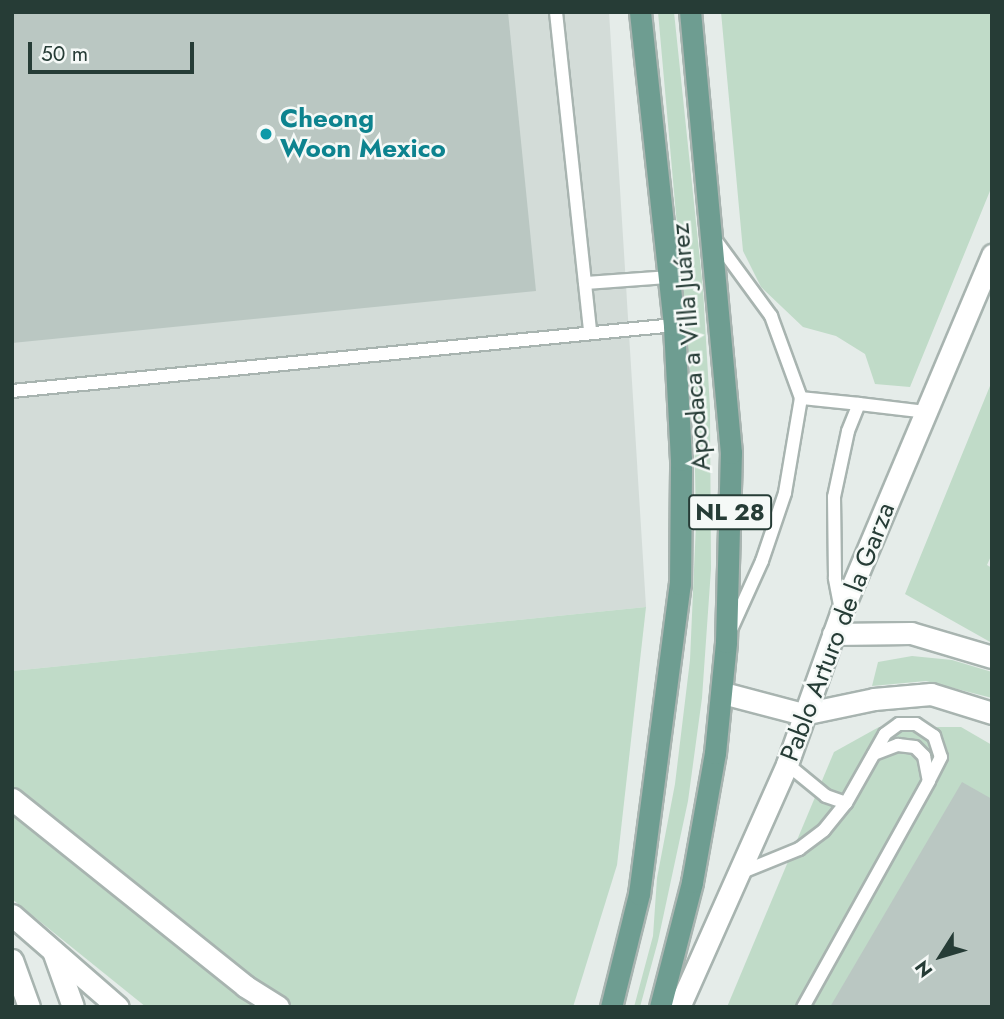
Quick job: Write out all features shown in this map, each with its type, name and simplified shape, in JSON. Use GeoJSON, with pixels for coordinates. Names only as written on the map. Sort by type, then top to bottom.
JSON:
{"type":"FeatureCollection","features":[{"type":"Feature","properties":{"kind":"main road","name":"Apodaca a Villa Juárez"},"geometry":{"type":"LineString","coordinates":[[611,1007],[639,894],[680,584],[681,460],[674,325],[640,12]]}},
{"type":"Feature","properties":{"kind":"main road","name":"Apodaca a Villa Juárez"},"geometry":{"type":"LineString","coordinates":[[660,1007],[692,882],[723,693],[726,642],[731,453],[690,12]]}},
{"type":"Feature","properties":{"kind":"street","name":"Pablo Arturo de la Garza"},"geometry":{"type":"LineString","coordinates":[[679,1007],[787,764],[841,613],[992,255]]}},
{"type":"Feature","properties":{"kind":"street"},"geometry":{"type":"LineString","coordinates":[[833,634],[911,633],[992,656]]}},
{"type":"Feature","properties":{"kind":"street"},"geometry":{"type":"LineString","coordinates":[[723,693],[803,714],[874,699],[931,694],[992,713]]}},
{"type":"Feature","properties":{"kind":"street"},"geometry":{"type":"LineString","coordinates":[[12,799],[245,986],[278,1007]]}},
{"type":"Feature","properties":{"kind":"street"},"geometry":{"type":"LineString","coordinates":[[12,915],[118,1007]]}},
{"type":"Feature","properties":{"kind":"street"},"geometry":{"type":"LineString","coordinates":[[53,951],[74,1007]]}},
{"type":"Feature","properties":{"kind":"street"},"geometry":{"type":"LineString","coordinates":[[12,960],[29,1007]]}},
{"type":"Feature","properties":{"kind":"lane"},"geometry":{"type":"LineString","coordinates":[[556,12],[590,332]]}},
{"type":"Feature","properties":{"kind":"lane"},"geometry":{"type":"LineString","coordinates":[[711,234],[771,316],[801,398],[785,493],[762,562],[726,642]]}},
{"type":"Feature","properties":{"kind":"lane"},"geometry":{"type":"LineString","coordinates":[[585,283],[668,276]]}},
{"type":"Feature","properties":{"kind":"lane"},"geometry":{"type":"LineString","coordinates":[[12,391],[674,325]]}},
{"type":"Feature","properties":{"kind":"lane"},"geometry":{"type":"LineString","coordinates":[[801,398],[926,412]]}},
{"type":"Feature","properties":{"kind":"lane"},"geometry":{"type":"LineString","coordinates":[[841,613],[835,578],[834,497],[848,431],[859,404]]}},
{"type":"Feature","properties":{"kind":"lane"},"geometry":{"type":"LineString","coordinates":[[740,873],[799,849],[824,830],[846,803],[885,734],[899,724],[916,724],[934,736],[941,757],[803,1007]]}},
{"type":"Feature","properties":{"kind":"lane"},"geometry":{"type":"LineString","coordinates":[[874,754],[898,745],[915,747],[924,756],[929,781]]}},
{"type":"Feature","properties":{"kind":"lane"},"geometry":{"type":"LineString","coordinates":[[787,764],[820,792],[846,803]]}},
{"type":"Feature","properties":{"kind":"shaded area"},"geometry":{"type":"Polygon","coordinates":[[[12,12],[609,12],[646,607],[12,671],[12,12]]]}},
{"type":"Feature","properties":{"kind":"green space"},"geometry":{"type":"Polygon","coordinates":[[[658,12],[674,12],[703,289],[710,408],[711,569],[702,698],[688,801],[658,941],[640,1007],[634,1007],[653,936],[657,878],[675,784],[690,660],[696,524],[694,416],[658,12]]]}},
{"type":"Feature","properties":{"kind":"green space"},"geometry":{"type":"Polygon","coordinates":[[[721,12],[992,12],[992,186],[910,387],[875,384],[865,354],[836,336],[803,327],[761,287],[743,251],[721,12]]]}},
{"type":"Feature","properties":{"kind":"green space"},"geometry":{"type":"Polygon","coordinates":[[[992,381],[992,554],[987,565],[992,568],[992,643],[905,594],[992,381]]]}},
{"type":"Feature","properties":{"kind":"green space"},"geometry":{"type":"Polygon","coordinates":[[[646,607],[617,865],[573,1007],[146,1007],[12,899],[12,671],[646,607]]]}},
{"type":"Feature","properties":{"kind":"green space"},"geometry":{"type":"Polygon","coordinates":[[[912,656],[952,660],[992,672],[992,698],[926,681],[872,686],[878,662],[912,656]]]}},
{"type":"Feature","properties":{"kind":"green space"},"geometry":{"type":"Polygon","coordinates":[[[879,727],[961,727],[992,745],[992,1007],[727,1007],[834,752],[879,727]]]}},
{"type":"Feature","properties":{"kind":"building","name":"Cheong Woon Mexico"},"geometry":{"type":"Polygon","coordinates":[[[12,12],[508,12],[536,291],[12,343],[12,12]]]}},
{"type":"Feature","properties":{"kind":"building"},"geometry":{"type":"Polygon","coordinates":[[[962,782],[992,799],[992,1007],[830,1007],[962,782]]]}},
{"type":"Feature","properties":{"kind":"place","name":"Cheong Woon Mexico"},"geometry":{"type":"Point","coordinates":[266,134]}}]}
